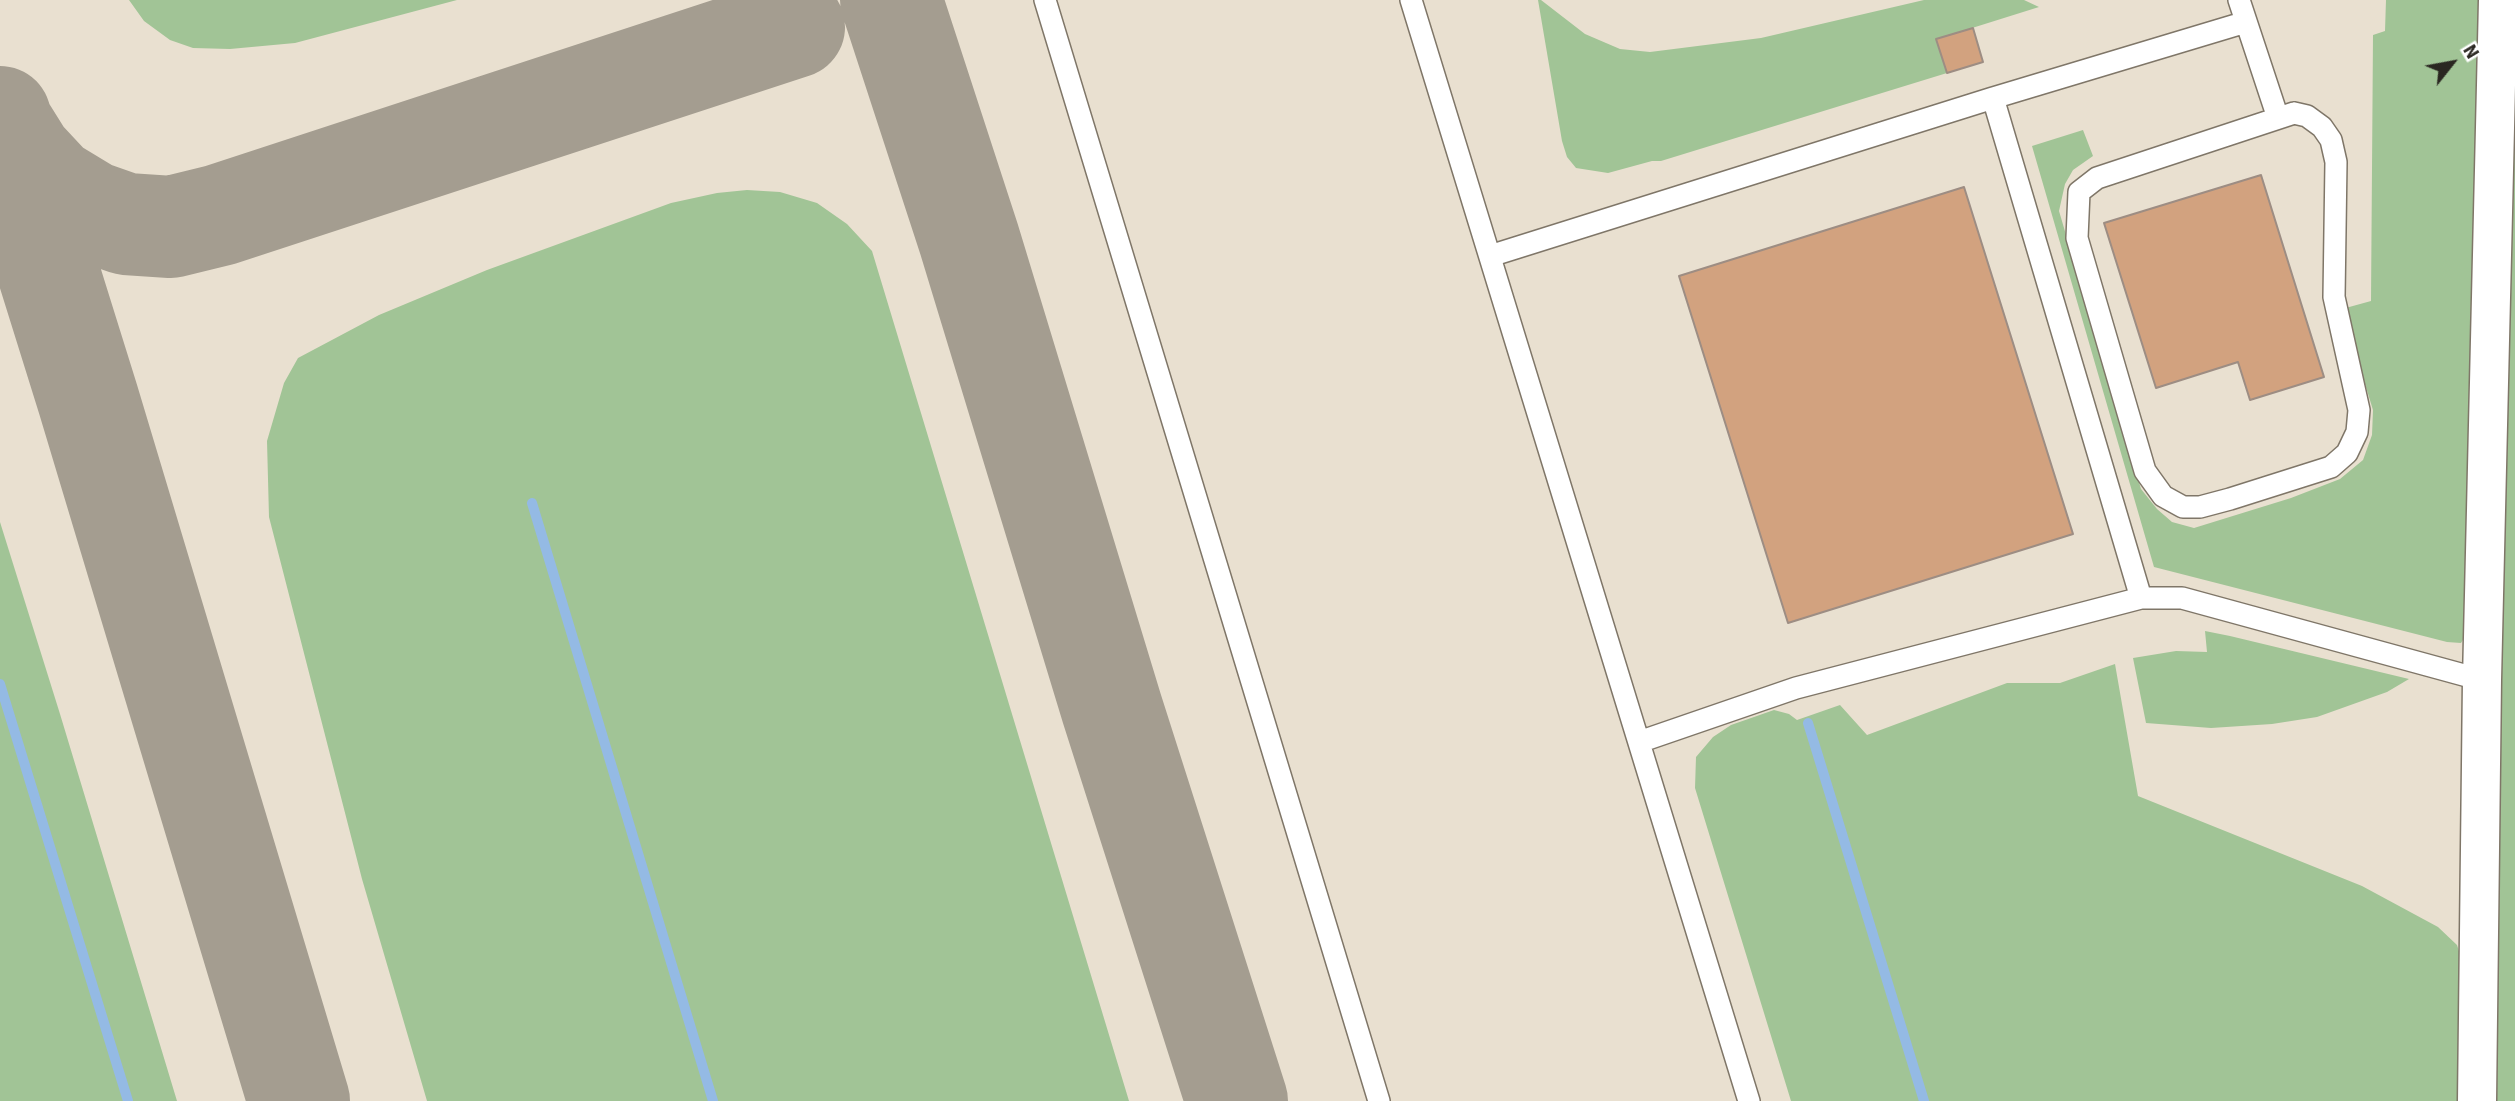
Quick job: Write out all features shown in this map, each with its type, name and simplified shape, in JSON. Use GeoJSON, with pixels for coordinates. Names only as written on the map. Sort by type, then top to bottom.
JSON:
{"type":"FeatureCollection","features":[{"type":"Feature","properties":{"kind":"street"},"geometry":{"type":"LineString","coordinates":[[2477,1101],[2482,680],[2498,0]]}},
{"type":"Feature","properties":{"kind":"lane"},"geometry":{"type":"LineString","coordinates":[[1045,0],[1379,1101]]}},
{"type":"Feature","properties":{"kind":"lane"},"geometry":{"type":"LineString","coordinates":[[1411,0],[1749,1101]]}},
{"type":"Feature","properties":{"kind":"lane"},"geometry":{"type":"LineString","coordinates":[[2239,0],[2278,118]]}},
{"type":"Feature","properties":{"kind":"lane"},"geometry":{"type":"LineString","coordinates":[[1490,256],[1993,98],[2246,22]]}},
{"type":"Feature","properties":{"kind":"lane"},"geometry":{"type":"LineString","coordinates":[[1993,98],[2141,598]]}},
{"type":"Feature","properties":{"kind":"lane"},"geometry":{"type":"LineString","coordinates":[[2294,113],[2307,116],[2322,127],[2331,140],[2336,163],[2334,297],[2359,410],[2357,432],[2347,453],[2331,467],[2230,499],[2200,507],[2183,507],[2163,496],[2145,471],[2077,238],[2079,192],[2097,178],[2278,118],[2294,113]]}},
{"type":"Feature","properties":{"kind":"lane"},"geometry":{"type":"LineString","coordinates":[[1639,742],[1796,688],[2141,598],[2182,598],[2482,680]]}},
{"type":"Feature","properties":{"kind":"green space"},"geometry":{"type":"Polygon","coordinates":[[[129,0],[457,0],[295,43],[230,49],[193,48],[170,40],[144,21],[129,0]]]}},
{"type":"Feature","properties":{"kind":"green space"},"geometry":{"type":"Polygon","coordinates":[[[1538,0],[1585,34],[1620,49],[1650,52],[1761,38],[1924,0],[2024,0],[2039,7],[1937,39],[1947,73],[1661,161],[1608,173],[1576,168],[1567,157],[1538,0]]]}},
{"type":"Feature","properties":{"kind":"green space"},"geometry":{"type":"Polygon","coordinates":[[[2386,0],[2489,0],[2467,633],[2461,643],[2447,642],[2154,567],[2032,146],[2083,130],[2093,156],[2073,170],[2065,184],[2059,211],[2141,489],[2157,509],[2172,522],[2194,528],[2291,498],[2340,479],[2363,460],[2372,435],[2373,410],[2342,309],[2371,301],[2373,35],[2385,31],[2386,0]]]}},
{"type":"Feature","properties":{"kind":"green space"},"geometry":{"type":"Polygon","coordinates":[[[2515,102],[2515,1101],[2493,1101],[2499,766],[2515,102]]]}},
{"type":"Feature","properties":{"kind":"green space"},"geometry":{"type":"Polygon","coordinates":[[[747,190],[780,192],[817,203],[847,224],[872,251],[1129,1101],[427,1101],[362,879],[269,517],[267,441],[284,383],[298,358],[379,315],[487,270],[671,203],[717,193],[747,190]]]}},
{"type":"Feature","properties":{"kind":"green space"},"geometry":{"type":"Polygon","coordinates":[[[0,522],[60,714],[177,1101],[0,1101],[0,522]]]}},
{"type":"Feature","properties":{"kind":"green space"},"geometry":{"type":"Polygon","coordinates":[[[2205,631],[2409,679],[2387,692],[2317,717],[2272,724],[2211,728],[2146,723],[2133,658],[2176,651],[2207,652],[2205,631]]]}},
{"type":"Feature","properties":{"kind":"green space"},"geometry":{"type":"Polygon","coordinates":[[[2115,664],[2138,796],[2362,886],[2438,927],[2457,945],[2466,973],[2467,1101],[1791,1101],[1695,788],[1696,757],[1713,737],[1731,725],[1774,710],[1789,714],[1797,720],[1840,705],[1867,735],[2007,683],[2060,683],[2115,664]]]}},
{"type":"Feature","properties":{"kind":"building"},"geometry":{"type":"Polygon","coordinates":[[[1973,28],[1983,62],[1947,73],[1936,39],[1973,28]]]}},
{"type":"Feature","properties":{"kind":"building"},"geometry":{"type":"Polygon","coordinates":[[[2261,175],[2324,377],[2250,400],[2238,362],[2156,388],[2104,223],[2261,175]]]}},
{"type":"Feature","properties":{"kind":"building"},"geometry":{"type":"Polygon","coordinates":[[[1964,187],[2073,534],[1788,623],[1679,276],[1964,187]]]}},
{"type":"Feature","properties":{"kind":"waterway"},"geometry":{"type":"LineString","coordinates":[[532,503],[713,1101]]}},
{"type":"Feature","properties":{"kind":"waterway"},"geometry":{"type":"LineString","coordinates":[[0,684],[128,1101]]}},
{"type":"Feature","properties":{"kind":"waterway"},"geometry":{"type":"LineString","coordinates":[[1808,723],[1924,1101]]}},
{"type":"Feature","properties":{"kind":"taxiway"},"geometry":{"type":"LineString","coordinates":[[891,0],[969,239],[1112,709],[1237,1101]]}},
{"type":"Feature","properties":{"kind":"taxiway"},"geometry":{"type":"LineString","coordinates":[[3,126],[23,158],[51,188],[89,211],[126,224],[171,227],[220,215],[794,27]]}},
{"type":"Feature","properties":{"kind":"taxiway"},"geometry":{"type":"LineString","coordinates":[[0,117],[88,399],[299,1101]]}}]}
